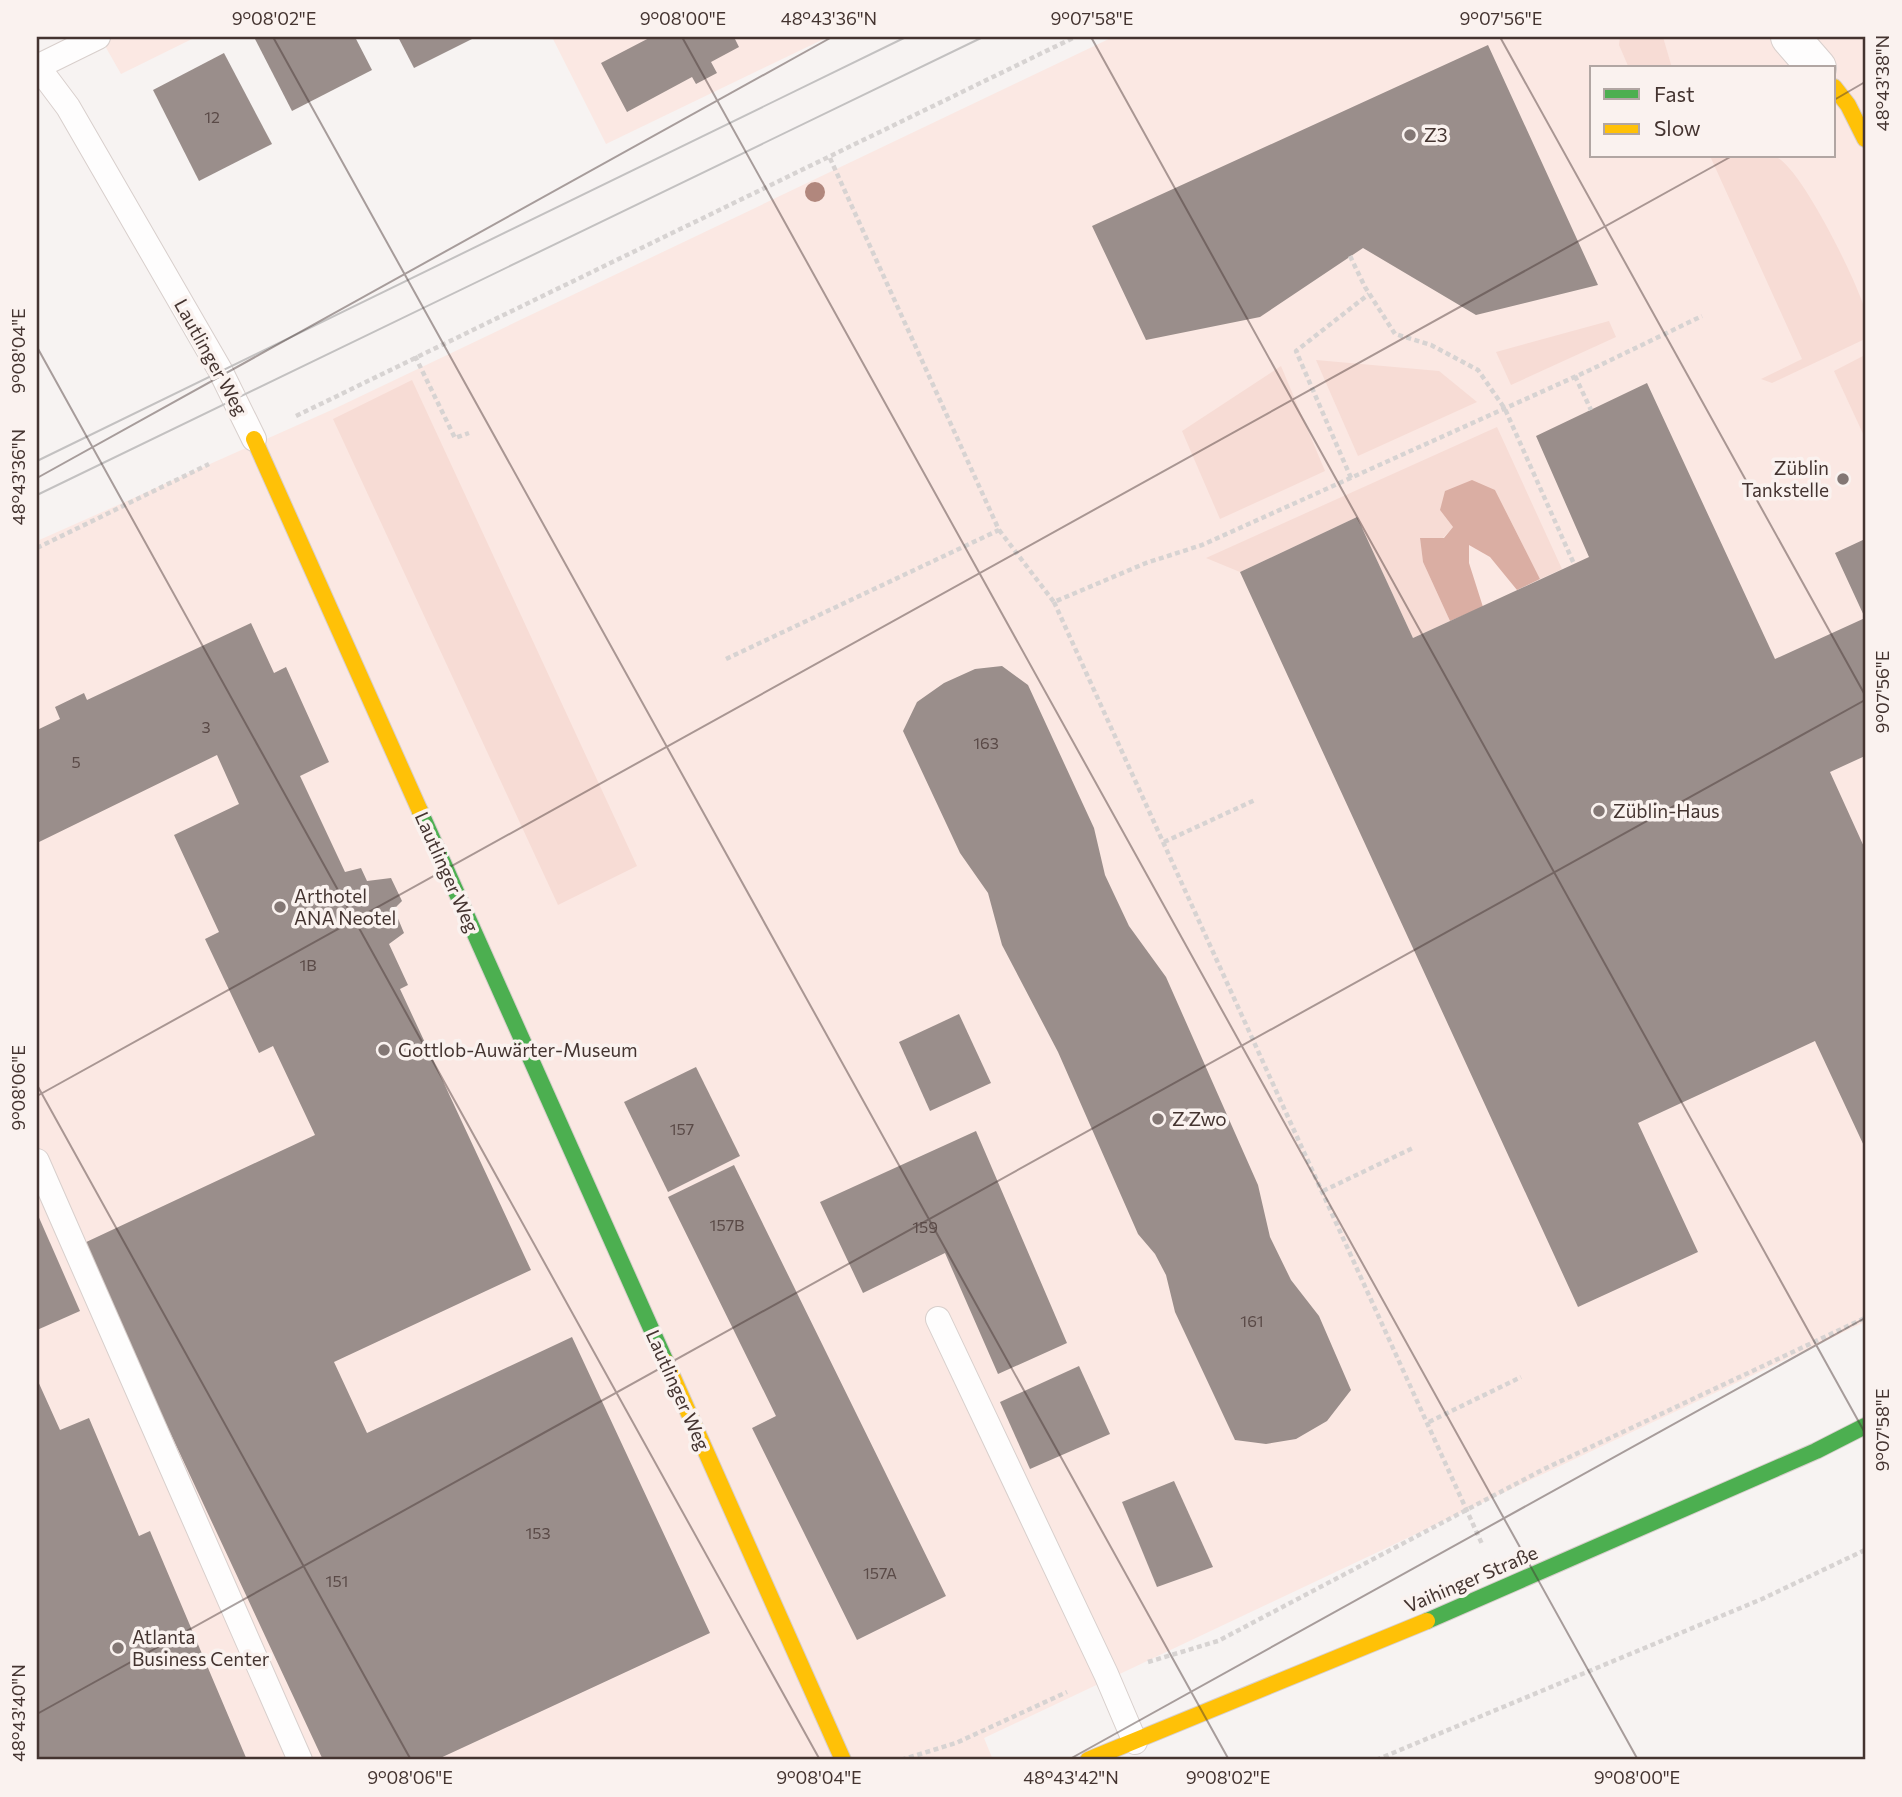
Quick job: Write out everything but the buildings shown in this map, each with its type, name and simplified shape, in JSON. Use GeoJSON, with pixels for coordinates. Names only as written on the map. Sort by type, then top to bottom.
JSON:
{"type":"FeatureCollection","features":[{"type":"Feature","properties":{"kind":"street"},"geometry":{"type":"LineString","coordinates":[[1790,37],[1815,66]]}},
{"type":"Feature","properties":{"kind":"street"},"geometry":{"type":"LineString","coordinates":[[1836,90],[1849,104],[1865,139]]}},
{"type":"Feature","properties":{"kind":"street","name":"Lautlinger Weg"},"geometry":{"type":"LineString","coordinates":[[254,439],[843,1760]]}},
{"type":"Feature","properties":{"kind":"street","name":"Vaihinger Straße"},"geometry":{"type":"LineString","coordinates":[[1088,1760],[1505,1588],[1816,1451],[1865,1426]]}},
{"type":"Feature","properties":{"kind":"lane","name":"Lautlinger Weg"},"geometry":{"type":"LineString","coordinates":[[98,37],[37,67],[68,107],[220,370],[254,439]]}},
{"type":"Feature","properties":{"kind":"lane"},"geometry":{"type":"LineString","coordinates":[[37,1161],[300,1760]]}},
{"type":"Feature","properties":{"kind":"lane"},"geometry":{"type":"LineString","coordinates":[[938,1319],[1106,1674],[1135,1742]]}},
{"type":"Feature","properties":{"kind":"path"},"geometry":{"type":"LineString","coordinates":[[37,548],[195,472],[326,399],[1075,37]]}},
{"type":"Feature","properties":{"kind":"path"},"geometry":{"type":"LineString","coordinates":[[829,156],[999,530],[1054,602],[1429,1422],[1465,1511],[1505,1588]]}},
{"type":"Feature","properties":{"kind":"path"},"geometry":{"type":"LineString","coordinates":[[1350,256],[1369,294],[1395,334],[1430,345],[1478,370],[1505,409],[1574,564]]}},
{"type":"Feature","properties":{"kind":"path"},"geometry":{"type":"LineString","coordinates":[[1351,478],[1296,351],[1369,294]]}},
{"type":"Feature","properties":{"kind":"path"},"geometry":{"type":"LineString","coordinates":[[1054,602],[1146,563],[1202,545],[1505,409],[1702,316]]}},
{"type":"Feature","properties":{"kind":"path"},"geometry":{"type":"LineString","coordinates":[[415,356],[456,438],[469,433]]}},
{"type":"Feature","properties":{"kind":"path"},"geometry":{"type":"LineString","coordinates":[[1575,376],[1591,410]]}},
{"type":"Feature","properties":{"kind":"path"},"geometry":{"type":"LineString","coordinates":[[726,659],[999,530]]}},
{"type":"Feature","properties":{"kind":"path"},"geometry":{"type":"LineString","coordinates":[[1164,842],[1255,800]]}},
{"type":"Feature","properties":{"kind":"path"},"geometry":{"type":"LineString","coordinates":[[1323,1191],[1415,1147]]}},
{"type":"Feature","properties":{"kind":"path"},"geometry":{"type":"LineString","coordinates":[[901,1760],[956,1743],[1106,1674],[1218,1641],[1544,1469],[1865,1318]]}},
{"type":"Feature","properties":{"kind":"path"},"geometry":{"type":"LineString","coordinates":[[1429,1422],[1521,1377]]}},
{"type":"Feature","properties":{"kind":"path"},"geometry":{"type":"LineString","coordinates":[[1376,1760],[1762,1598],[1865,1550]]}},
{"type":"Feature","properties":{"kind":"shaded area"},"geometry":{"type":"Polygon","coordinates":[[[100,37],[196,37],[121,74],[100,37]]]}},
{"type":"Feature","properties":{"kind":"shaded area"},"geometry":{"type":"Polygon","coordinates":[[[552,37],[828,37],[606,144],[552,37]]]}},
{"type":"Feature","properties":{"kind":"shaded area"},"geometry":{"type":"Polygon","coordinates":[[[1113,37],[1865,37],[1865,1322],[984,1738],[993,1760],[37,1760],[37,541],[336,408],[1113,37]]]}},
{"type":"Feature","properties":{"kind":"shaded area"},"geometry":{"type":"Polygon","coordinates":[[[1620,37],[1663,37],[1671,66],[1628,66],[1619,45],[1620,37]]]}},
{"type":"Feature","properties":{"kind":"shaded area"},"geometry":{"type":"Polygon","coordinates":[[[1711,158],[1777,158],[1785,163],[1811,200],[1850,273],[1865,311],[1865,339],[1772,383],[1761,379],[1802,359],[1711,158]]]}},
{"type":"Feature","properties":{"kind":"shaded area"},"geometry":{"type":"Polygon","coordinates":[[[1609,321],[1616,337],[1511,385],[1496,352],[1609,321]]]}},
{"type":"Feature","properties":{"kind":"shaded area"},"geometry":{"type":"Polygon","coordinates":[[[1865,355],[1865,438],[1834,371],[1865,355]]]}},
{"type":"Feature","properties":{"kind":"shaded area"},"geometry":{"type":"Polygon","coordinates":[[[1316,360],[1439,371],[1477,402],[1358,456],[1316,360]]]}},
{"type":"Feature","properties":{"kind":"shaded area"},"geometry":{"type":"Polygon","coordinates":[[[1281,366],[1325,471],[1220,519],[1182,431],[1281,366]]]}},
{"type":"Feature","properties":{"kind":"shaded area"},"geometry":{"type":"Polygon","coordinates":[[[412,380],[637,866],[558,905],[333,419],[412,380]]]}},
{"type":"Feature","properties":{"kind":"shaded area"},"geometry":{"type":"Polygon","coordinates":[[[1497,427],[1562,569],[1540,579],[1495,490],[1440,510],[1453,527],[1443,538],[1420,538],[1423,562],[1450,621],[1413,638],[1357,517],[1240,572],[1206,558],[1497,427]]]}},
{"type":"Feature","properties":{"kind":"shaded area"},"geometry":{"type":"Polygon","coordinates":[[[1472,480],[1495,490],[1540,579],[1517,590],[1490,557],[1469,545],[1469,563],[1483,607],[1450,621],[1423,562],[1420,538],[1444,538],[1453,527],[1440,510],[1445,491],[1472,480]]]}},
{"type":"Feature","properties":{"kind":"tram line"},"geometry":{"type":"LineString","coordinates":[[37,461],[906,37]]}},
{"type":"Feature","properties":{"kind":"tram line"},"geometry":{"type":"LineString","coordinates":[[37,495],[983,37]]}},
{"type":"Feature","properties":{"kind":"traffic: fast"},"geometry":{"type":"LineString","coordinates":[[420,811],[666,1362]]}},
{"type":"Feature","properties":{"kind":"traffic: fast"},"geometry":{"type":"LineString","coordinates":[[1427,1621],[1816,1451],[1865,1426]]}},
{"type":"Feature","properties":{"kind":"traffic: slow"},"geometry":{"type":"LineString","coordinates":[[1836,90],[1848,105],[1865,139]]}},
{"type":"Feature","properties":{"kind":"traffic: slow"},"geometry":{"type":"LineString","coordinates":[[254,439],[420,811]]}},
{"type":"Feature","properties":{"kind":"traffic: slow"},"geometry":{"type":"LineString","coordinates":[[666,1362],[843,1760]]}},
{"type":"Feature","properties":{"kind":"traffic: slow"},"geometry":{"type":"LineString","coordinates":[[1088,1760],[1427,1621]]}},
{"type":"Feature","properties":{"kind":"place","name":"Z3"},"geometry":{"type":"Point","coordinates":[1410,135]}},
{"type":"Feature","properties":{"kind":"place","name":"Züblin Tankstelle"},"geometry":{"type":"Point","coordinates":[1843,479]}},
{"type":"Feature","properties":{"kind":"place","name":"Züblin-Haus"},"geometry":{"type":"Point","coordinates":[1599,811]}},
{"type":"Feature","properties":{"kind":"place","name":"Arthotel ANA Neotel"},"geometry":{"type":"Point","coordinates":[280,907]}},
{"type":"Feature","properties":{"kind":"place","name":"Gottlob-Auwärter-Museum"},"geometry":{"type":"Point","coordinates":[384,1050]}},
{"type":"Feature","properties":{"kind":"place","name":"Z Zwo"},"geometry":{"type":"Point","coordinates":[1158,1119]}},
{"type":"Feature","properties":{"kind":"place","name":"Atlanta Business Center"},"geometry":{"type":"Point","coordinates":[118,1648]}}]}
